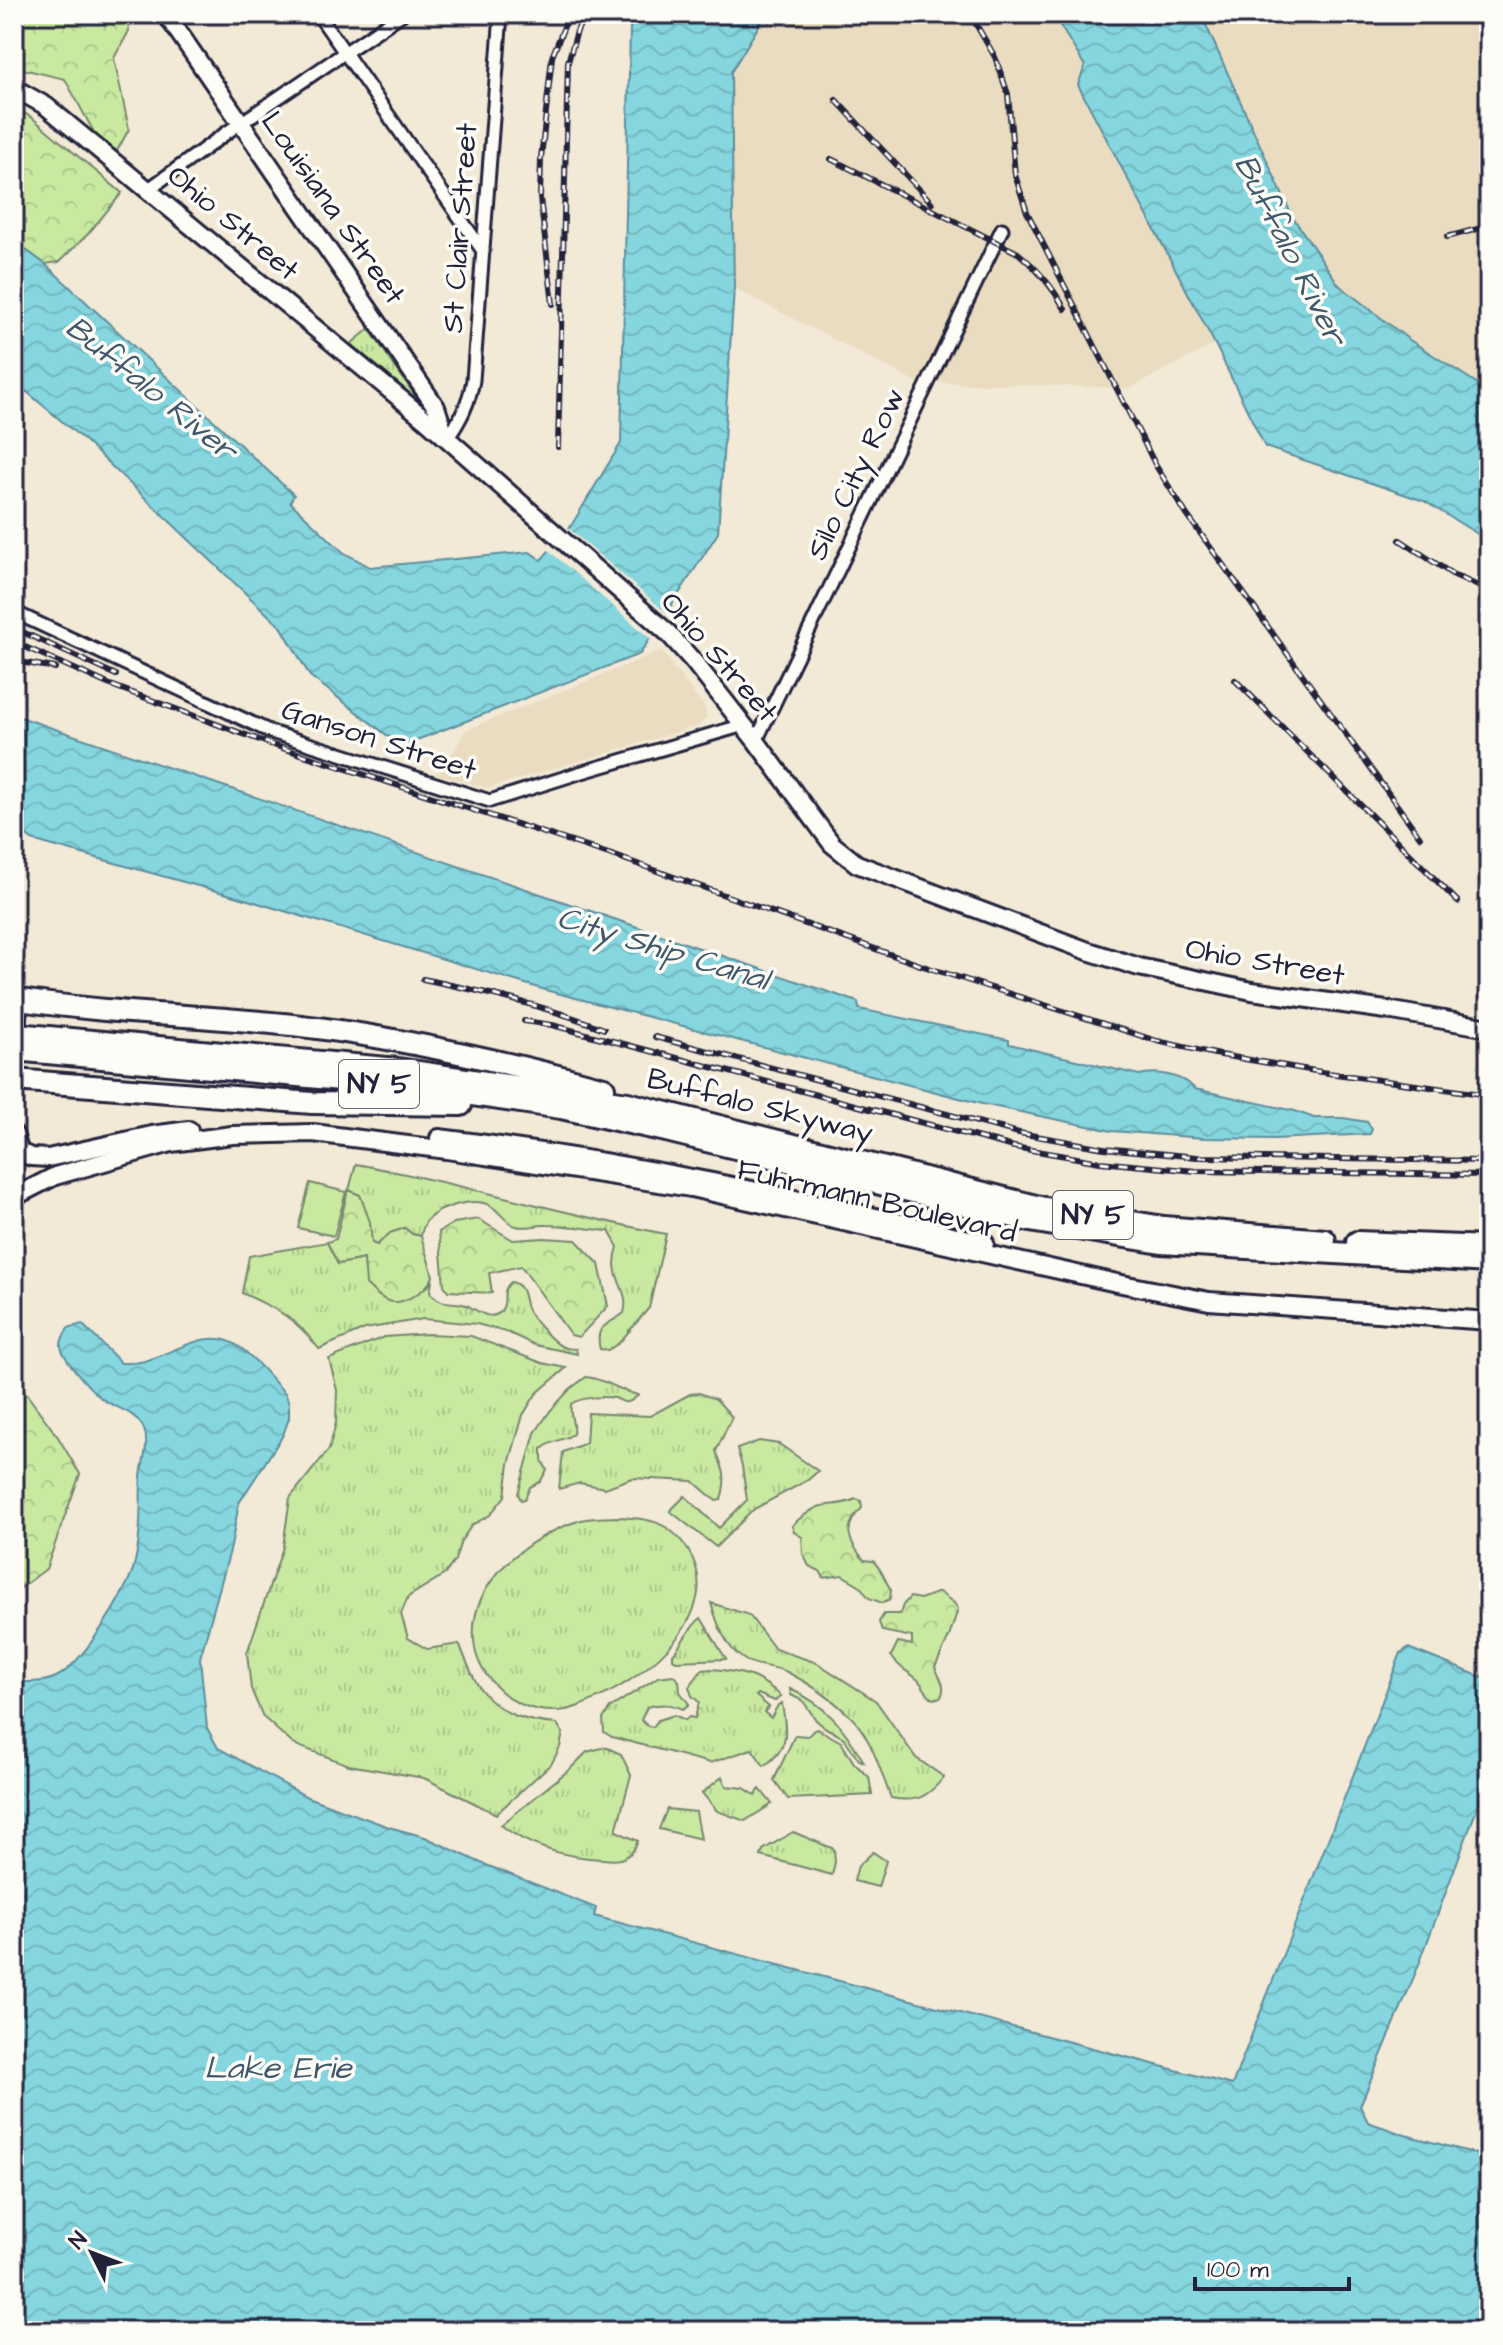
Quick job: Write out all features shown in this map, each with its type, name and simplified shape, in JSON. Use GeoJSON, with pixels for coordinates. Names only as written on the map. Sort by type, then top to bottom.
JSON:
{"type":"FeatureCollection","features":[{"type":"Feature","properties":{"kind":"highway"},"geometry":{"type":"LineString","coordinates":[[16,1000],[315,1028],[401,1041],[476,1055],[609,1090],[628,1103]]}},
{"type":"Feature","properties":{"kind":"highway","name":"Buffalo Skyway"},"geometry":{"type":"LineString","coordinates":[[20,1042],[398,1069],[628,1103],[738,1140],[1030,1221],[1161,1243],[1489,1262]]}},
{"type":"Feature","properties":{"kind":"highway","name":"Buffalo Skyway"},"geometry":{"type":"LineString","coordinates":[[20,1042],[417,1087],[561,1108],[738,1140],[1040,1207],[1164,1227],[1330,1240],[1489,1247]]}},
{"type":"Feature","properties":{"kind":"highway"},"geometry":{"type":"LineString","coordinates":[[14,1079],[312,1103],[561,1108]]}},
{"type":"Feature","properties":{"kind":"street","name":"Louisiana Street"},"geometry":{"type":"LineString","coordinates":[[166,14],[436,407],[447,439]]}},
{"type":"Feature","properties":{"kind":"street"},"geometry":{"type":"LineString","coordinates":[[318,14],[483,252]]}},
{"type":"Feature","properties":{"kind":"street"},"geometry":{"type":"LineString","coordinates":[[149,189],[402,14]]}},
{"type":"Feature","properties":{"kind":"street","name":"St Clair Street"},"geometry":{"type":"LineString","coordinates":[[447,439],[470,400],[501,14]]}},
{"type":"Feature","properties":{"kind":"street","name":"Ohio Street"},"geometry":{"type":"LineString","coordinates":[[14,88],[46,106],[149,189],[447,439],[668,633],[744,725],[832,844],[857,864],[1088,951],[1139,967],[1252,991],[1489,1028]]}},
{"type":"Feature","properties":{"kind":"street","name":"Silo City Row"},"geometry":{"type":"LineString","coordinates":[[756,741],[1002,229]]}},
{"type":"Feature","properties":{"kind":"street","name":"Ganson Street"},"geometry":{"type":"LineString","coordinates":[[14,612],[271,732],[490,801],[744,725]]}},
{"type":"Feature","properties":{"kind":"street"},"geometry":{"type":"LineString","coordinates":[[14,1079],[16,1000]]}},
{"type":"Feature","properties":{"kind":"street","name":"Fuhrmann Boulevard"},"geometry":{"type":"LineString","coordinates":[[17,1146],[31,1157],[48,1158],[152,1135],[213,1126],[300,1129],[692,1183],[1117,1283],[1209,1301],[1489,1314]]}},
{"type":"Feature","properties":{"kind":"street","name":"Fuhrmann Boulevard"},"geometry":{"type":"LineString","coordinates":[[16,1197],[55,1176],[171,1143],[300,1129]]}},
{"type":"Feature","properties":{"kind":"street","name":"Fuhrmann Boulevard"},"geometry":{"type":"LineString","coordinates":[[16,1197],[28,1176],[27,1162],[17,1146]]}},
{"type":"Feature","properties":{"kind":"street","name":"Fuhrmann Boulevard"},"geometry":{"type":"LineString","coordinates":[[1335,1306],[1489,1321]]}},
{"type":"Feature","properties":{"kind":"shaded area"},"geometry":{"type":"Polygon","coordinates":[[[774,14],[1053,14],[1085,66],[1079,86],[1215,344],[1130,388],[916,382],[734,288],[731,72],[763,18],[770,22],[774,14]]]}},
{"type":"Feature","properties":{"kind":"shaded area"},"geometry":{"type":"Polygon","coordinates":[[[1201,14],[1345,14],[1359,25],[1375,25],[1385,14],[1489,14],[1489,391],[1408,339],[1339,285],[1292,216],[1201,14]]]}},
{"type":"Feature","properties":{"kind":"shaded area"},"geometry":{"type":"Polygon","coordinates":[[[661,651],[704,707],[707,717],[698,726],[488,788],[436,774],[466,730],[661,651]]]}},
{"type":"Feature","properties":{"kind":"green space"},"geometry":{"type":"Polygon","coordinates":[[[14,14],[126,14],[129,31],[114,58],[129,129],[117,151],[96,136],[65,79],[14,67],[14,14]]]}},
{"type":"Feature","properties":{"kind":"green space"},"geometry":{"type":"Polygon","coordinates":[[[14,109],[30,116],[122,193],[88,234],[59,262],[45,264],[14,241],[14,109]]]}},
{"type":"Feature","properties":{"kind":"green space"},"geometry":{"type":"Polygon","coordinates":[[[369,329],[418,400],[351,344],[369,329]]]}},
{"type":"Feature","properties":{"kind":"green space"},"geometry":{"type":"Polygon","coordinates":[[[356,1164],[666,1234],[649,1308],[619,1343],[608,1350],[600,1349],[601,1330],[624,1313],[625,1304],[615,1267],[618,1247],[609,1231],[555,1225],[516,1226],[491,1206],[473,1202],[456,1205],[433,1215],[425,1223],[421,1236],[404,1228],[377,1245],[371,1243],[363,1201],[360,1195],[349,1190],[356,1164]]]}},
{"type":"Feature","properties":{"kind":"green space"},"geometry":{"type":"Polygon","coordinates":[[[310,1183],[346,1192],[334,1236],[298,1228],[310,1183]]]}},
{"type":"Feature","properties":{"kind":"green space"},"geometry":{"type":"Polygon","coordinates":[[[348,1190],[360,1195],[370,1222],[372,1243],[377,1245],[390,1233],[405,1228],[421,1236],[433,1276],[426,1287],[414,1296],[394,1302],[385,1300],[366,1284],[364,1259],[338,1264],[327,1242],[336,1239],[348,1190]]]}},
{"type":"Feature","properties":{"kind":"green space"},"geometry":{"type":"Polygon","coordinates":[[[478,1219],[513,1240],[576,1240],[599,1264],[608,1306],[579,1337],[571,1335],[521,1266],[489,1273],[492,1293],[448,1291],[444,1285],[439,1232],[454,1223],[478,1219]]]}},
{"type":"Feature","properties":{"kind":"green space"},"geometry":{"type":"Polygon","coordinates":[[[327,1242],[338,1264],[364,1259],[365,1268],[427,1287],[432,1281],[430,1293],[435,1297],[488,1315],[493,1316],[501,1311],[507,1286],[511,1282],[516,1283],[523,1292],[529,1312],[543,1330],[559,1345],[576,1349],[577,1354],[535,1345],[509,1333],[477,1324],[423,1319],[365,1329],[319,1349],[285,1315],[242,1293],[249,1256],[327,1242]]]}},
{"type":"Feature","properties":{"kind":"green space"},"geometry":{"type":"Polygon","coordinates":[[[428,1334],[471,1336],[542,1363],[566,1368],[536,1394],[523,1415],[509,1464],[505,1496],[490,1515],[472,1525],[445,1574],[408,1597],[401,1614],[408,1638],[427,1649],[459,1644],[478,1686],[498,1706],[526,1719],[557,1724],[563,1733],[552,1763],[496,1814],[424,1778],[349,1765],[293,1744],[263,1717],[251,1689],[247,1653],[283,1547],[290,1498],[329,1449],[336,1423],[337,1390],[329,1359],[384,1337],[428,1334]]]}},
{"type":"Feature","properties":{"kind":"green space"},"geometry":{"type":"Polygon","coordinates":[[[14,1377],[58,1437],[80,1474],[46,1569],[14,1593],[14,1377]]]}},
{"type":"Feature","properties":{"kind":"green space"},"geometry":{"type":"Polygon","coordinates":[[[586,1377],[638,1395],[628,1402],[598,1397],[571,1404],[573,1434],[542,1449],[542,1460],[547,1470],[540,1482],[530,1487],[525,1499],[521,1500],[518,1494],[535,1433],[570,1389],[586,1377]]]}},
{"type":"Feature","properties":{"kind":"green space"},"geometry":{"type":"Polygon","coordinates":[[[699,1393],[716,1399],[732,1417],[716,1451],[724,1475],[721,1500],[716,1501],[693,1481],[632,1478],[605,1488],[580,1483],[559,1489],[563,1452],[586,1443],[588,1413],[650,1416],[690,1394],[699,1393]]]}},
{"type":"Feature","properties":{"kind":"green space"},"geometry":{"type":"Polygon","coordinates":[[[759,1441],[779,1444],[818,1471],[808,1480],[754,1509],[716,1547],[670,1511],[685,1496],[719,1528],[747,1500],[737,1449],[759,1441]]]}},
{"type":"Feature","properties":{"kind":"green space"},"geometry":{"type":"Polygon","coordinates":[[[856,1499],[861,1501],[862,1508],[852,1521],[851,1540],[864,1560],[877,1565],[891,1590],[890,1599],[882,1603],[869,1598],[859,1585],[842,1575],[824,1578],[820,1571],[809,1566],[803,1554],[802,1537],[794,1532],[792,1526],[818,1507],[856,1499]]]}},
{"type":"Feature","properties":{"kind":"green space"},"geometry":{"type":"Polygon","coordinates":[[[615,1517],[656,1523],[681,1540],[697,1573],[698,1596],[690,1618],[659,1657],[618,1688],[576,1707],[558,1711],[525,1706],[507,1696],[482,1669],[474,1640],[475,1619],[481,1599],[505,1565],[540,1538],[582,1520],[615,1517]]]}},
{"type":"Feature","properties":{"kind":"green space"},"geometry":{"type":"Polygon","coordinates":[[[939,1592],[958,1609],[935,1667],[943,1689],[941,1697],[934,1699],[891,1656],[898,1642],[912,1645],[912,1637],[882,1631],[879,1622],[884,1614],[900,1614],[910,1597],[920,1599],[939,1592]]]}},
{"type":"Feature","properties":{"kind":"green space"},"geometry":{"type":"Polygon","coordinates":[[[711,1603],[749,1615],[775,1649],[817,1663],[876,1701],[916,1758],[944,1777],[921,1797],[908,1800],[891,1798],[874,1754],[857,1723],[820,1691],[803,1681],[782,1670],[750,1662],[738,1655],[723,1635],[711,1603]]]}},
{"type":"Feature","properties":{"kind":"green space"},"geometry":{"type":"Polygon","coordinates":[[[701,1618],[726,1659],[676,1661],[673,1654],[701,1618]]]}},
{"type":"Feature","properties":{"kind":"green space"},"geometry":{"type":"Polygon","coordinates":[[[702,1670],[750,1676],[781,1696],[775,1701],[758,1694],[756,1696],[769,1707],[764,1712],[771,1718],[782,1703],[785,1722],[783,1746],[764,1766],[752,1749],[710,1763],[612,1737],[604,1732],[603,1719],[610,1708],[658,1677],[673,1675],[689,1704],[683,1709],[665,1705],[647,1707],[641,1720],[653,1727],[658,1720],[674,1715],[685,1720],[695,1718],[699,1702],[692,1696],[689,1687],[702,1670]]]}},
{"type":"Feature","properties":{"kind":"green space"},"geometry":{"type":"Polygon","coordinates":[[[790,1689],[825,1710],[850,1739],[864,1762],[859,1760],[844,1738],[816,1720],[803,1701],[791,1695],[790,1689]]]}},
{"type":"Feature","properties":{"kind":"green space"},"geometry":{"type":"Polygon","coordinates":[[[818,1729],[841,1742],[854,1763],[869,1777],[872,1795],[788,1799],[774,1780],[795,1735],[808,1736],[818,1729]]]}},
{"type":"Feature","properties":{"kind":"green space"},"geometry":{"type":"Polygon","coordinates":[[[605,1747],[621,1754],[631,1775],[616,1831],[638,1841],[629,1854],[612,1860],[562,1853],[524,1840],[501,1825],[587,1752],[605,1747]]]}},
{"type":"Feature","properties":{"kind":"green space"},"geometry":{"type":"Polygon","coordinates":[[[722,1777],[726,1786],[744,1788],[755,1795],[760,1789],[772,1804],[745,1821],[717,1811],[702,1793],[722,1777]]]}},
{"type":"Feature","properties":{"kind":"green space"},"geometry":{"type":"Polygon","coordinates":[[[667,1809],[696,1812],[701,1839],[659,1829],[667,1809]]]}},
{"type":"Feature","properties":{"kind":"green space"},"geometry":{"type":"Polygon","coordinates":[[[793,1832],[834,1849],[832,1875],[761,1856],[763,1850],[793,1832]]]}},
{"type":"Feature","properties":{"kind":"green space"},"geometry":{"type":"Polygon","coordinates":[[[873,1852],[886,1861],[878,1887],[854,1881],[858,1866],[873,1852]]]}},
{"type":"Feature","properties":{"kind":"water","name":"Buffalo River"},"geometry":{"type":"Polygon","coordinates":[[[637,14],[774,14],[770,22],[763,19],[731,72],[734,288],[718,533],[640,654],[401,746],[310,676],[282,628],[84,440],[14,381],[14,241],[45,264],[294,495],[290,502],[343,552],[370,567],[530,552],[541,560],[571,526],[621,443],[630,28],[637,14]]]}},
{"type":"Feature","properties":{"kind":"water","name":"Buffalo River"},"geometry":{"type":"Polygon","coordinates":[[[1053,14],[1201,14],[1292,216],[1339,285],[1408,339],[1489,391],[1489,541],[1424,501],[1265,447],[1215,344],[1078,85],[1085,66],[1053,14]]]}},
{"type":"Feature","properties":{"kind":"water","name":"City Ship Canal"},"geometry":{"type":"Polygon","coordinates":[[[14,715],[858,1002],[859,1009],[1009,1040],[1009,1044],[1139,1075],[1169,1075],[1195,1089],[1314,1118],[1367,1122],[1372,1129],[1370,1134],[1275,1139],[1204,1138],[1112,1131],[982,1104],[549,991],[238,897],[32,840],[14,826],[14,715]]]}},
{"type":"Feature","properties":{"kind":"water","name":"Lake Erie"},"geometry":{"type":"Polygon","coordinates":[[[82,1324],[121,1363],[152,1359],[203,1340],[229,1341],[258,1364],[285,1393],[289,1403],[289,1418],[283,1435],[239,1503],[231,1547],[200,1658],[207,1728],[218,1748],[307,1797],[425,1837],[481,1863],[596,1908],[594,1916],[1232,2085],[1401,1653],[1408,1648],[1489,1680],[1489,1776],[1418,1967],[1360,2106],[1368,2122],[1489,2157],[1489,2331],[14,2331],[14,1682],[46,1680],[66,1670],[101,1629],[121,1595],[133,1569],[138,1547],[141,1477],[146,1447],[146,1435],[140,1423],[101,1398],[65,1357],[61,1345],[63,1336],[68,1328],[82,1324]]]}},
{"type":"Feature","properties":{"kind":"pier"},"geometry":{"type":"Polygon","coordinates":[[[566,526],[670,616],[654,642],[546,548],[566,526]]]}},
{"type":"Feature","properties":{"kind":"railway"},"geometry":{"type":"LineString","coordinates":[[553,304],[540,198],[541,158],[552,57],[569,14]]}},
{"type":"Feature","properties":{"kind":"railway"},"geometry":{"type":"LineString","coordinates":[[558,447],[568,62],[585,14]]}},
{"type":"Feature","properties":{"kind":"railway"},"geometry":{"type":"LineString","coordinates":[[970,14],[995,57],[1008,94],[1015,175],[1027,212],[1156,466],[1187,515],[1420,837]]}},
{"type":"Feature","properties":{"kind":"railway"},"geometry":{"type":"LineString","coordinates":[[836,100],[932,203]]}},
{"type":"Feature","properties":{"kind":"railway"},"geometry":{"type":"LineString","coordinates":[[831,159],[1018,253],[1044,278],[1065,309]]}},
{"type":"Feature","properties":{"kind":"railway"},"geometry":{"type":"LineString","coordinates":[[1447,237],[1489,226]]}},
{"type":"Feature","properties":{"kind":"railway"},"geometry":{"type":"LineString","coordinates":[[1400,540],[1452,574],[1489,591]]}},
{"type":"Feature","properties":{"kind":"railway"},"geometry":{"type":"LineString","coordinates":[[14,628],[116,675]]}},
{"type":"Feature","properties":{"kind":"railway"},"geometry":{"type":"LineString","coordinates":[[14,642],[108,684],[273,745],[618,857],[923,966],[1157,1041],[1321,1072],[1489,1095]]}},
{"type":"Feature","properties":{"kind":"railway"},"geometry":{"type":"LineString","coordinates":[[14,661],[55,668]]}},
{"type":"Feature","properties":{"kind":"railway"},"geometry":{"type":"LineString","coordinates":[[1235,680],[1458,902]]}},
{"type":"Feature","properties":{"kind":"railway"},"geometry":{"type":"LineString","coordinates":[[423,979],[515,1000],[604,1029]]}},
{"type":"Feature","properties":{"kind":"railway"},"geometry":{"type":"LineString","coordinates":[[524,1021],[552,1025],[1014,1147],[1100,1162],[1196,1171],[1489,1175]]}},
{"type":"Feature","properties":{"kind":"railway"},"geometry":{"type":"LineString","coordinates":[[655,1037],[1019,1133],[1104,1148],[1197,1157],[1489,1161]]}}]}
